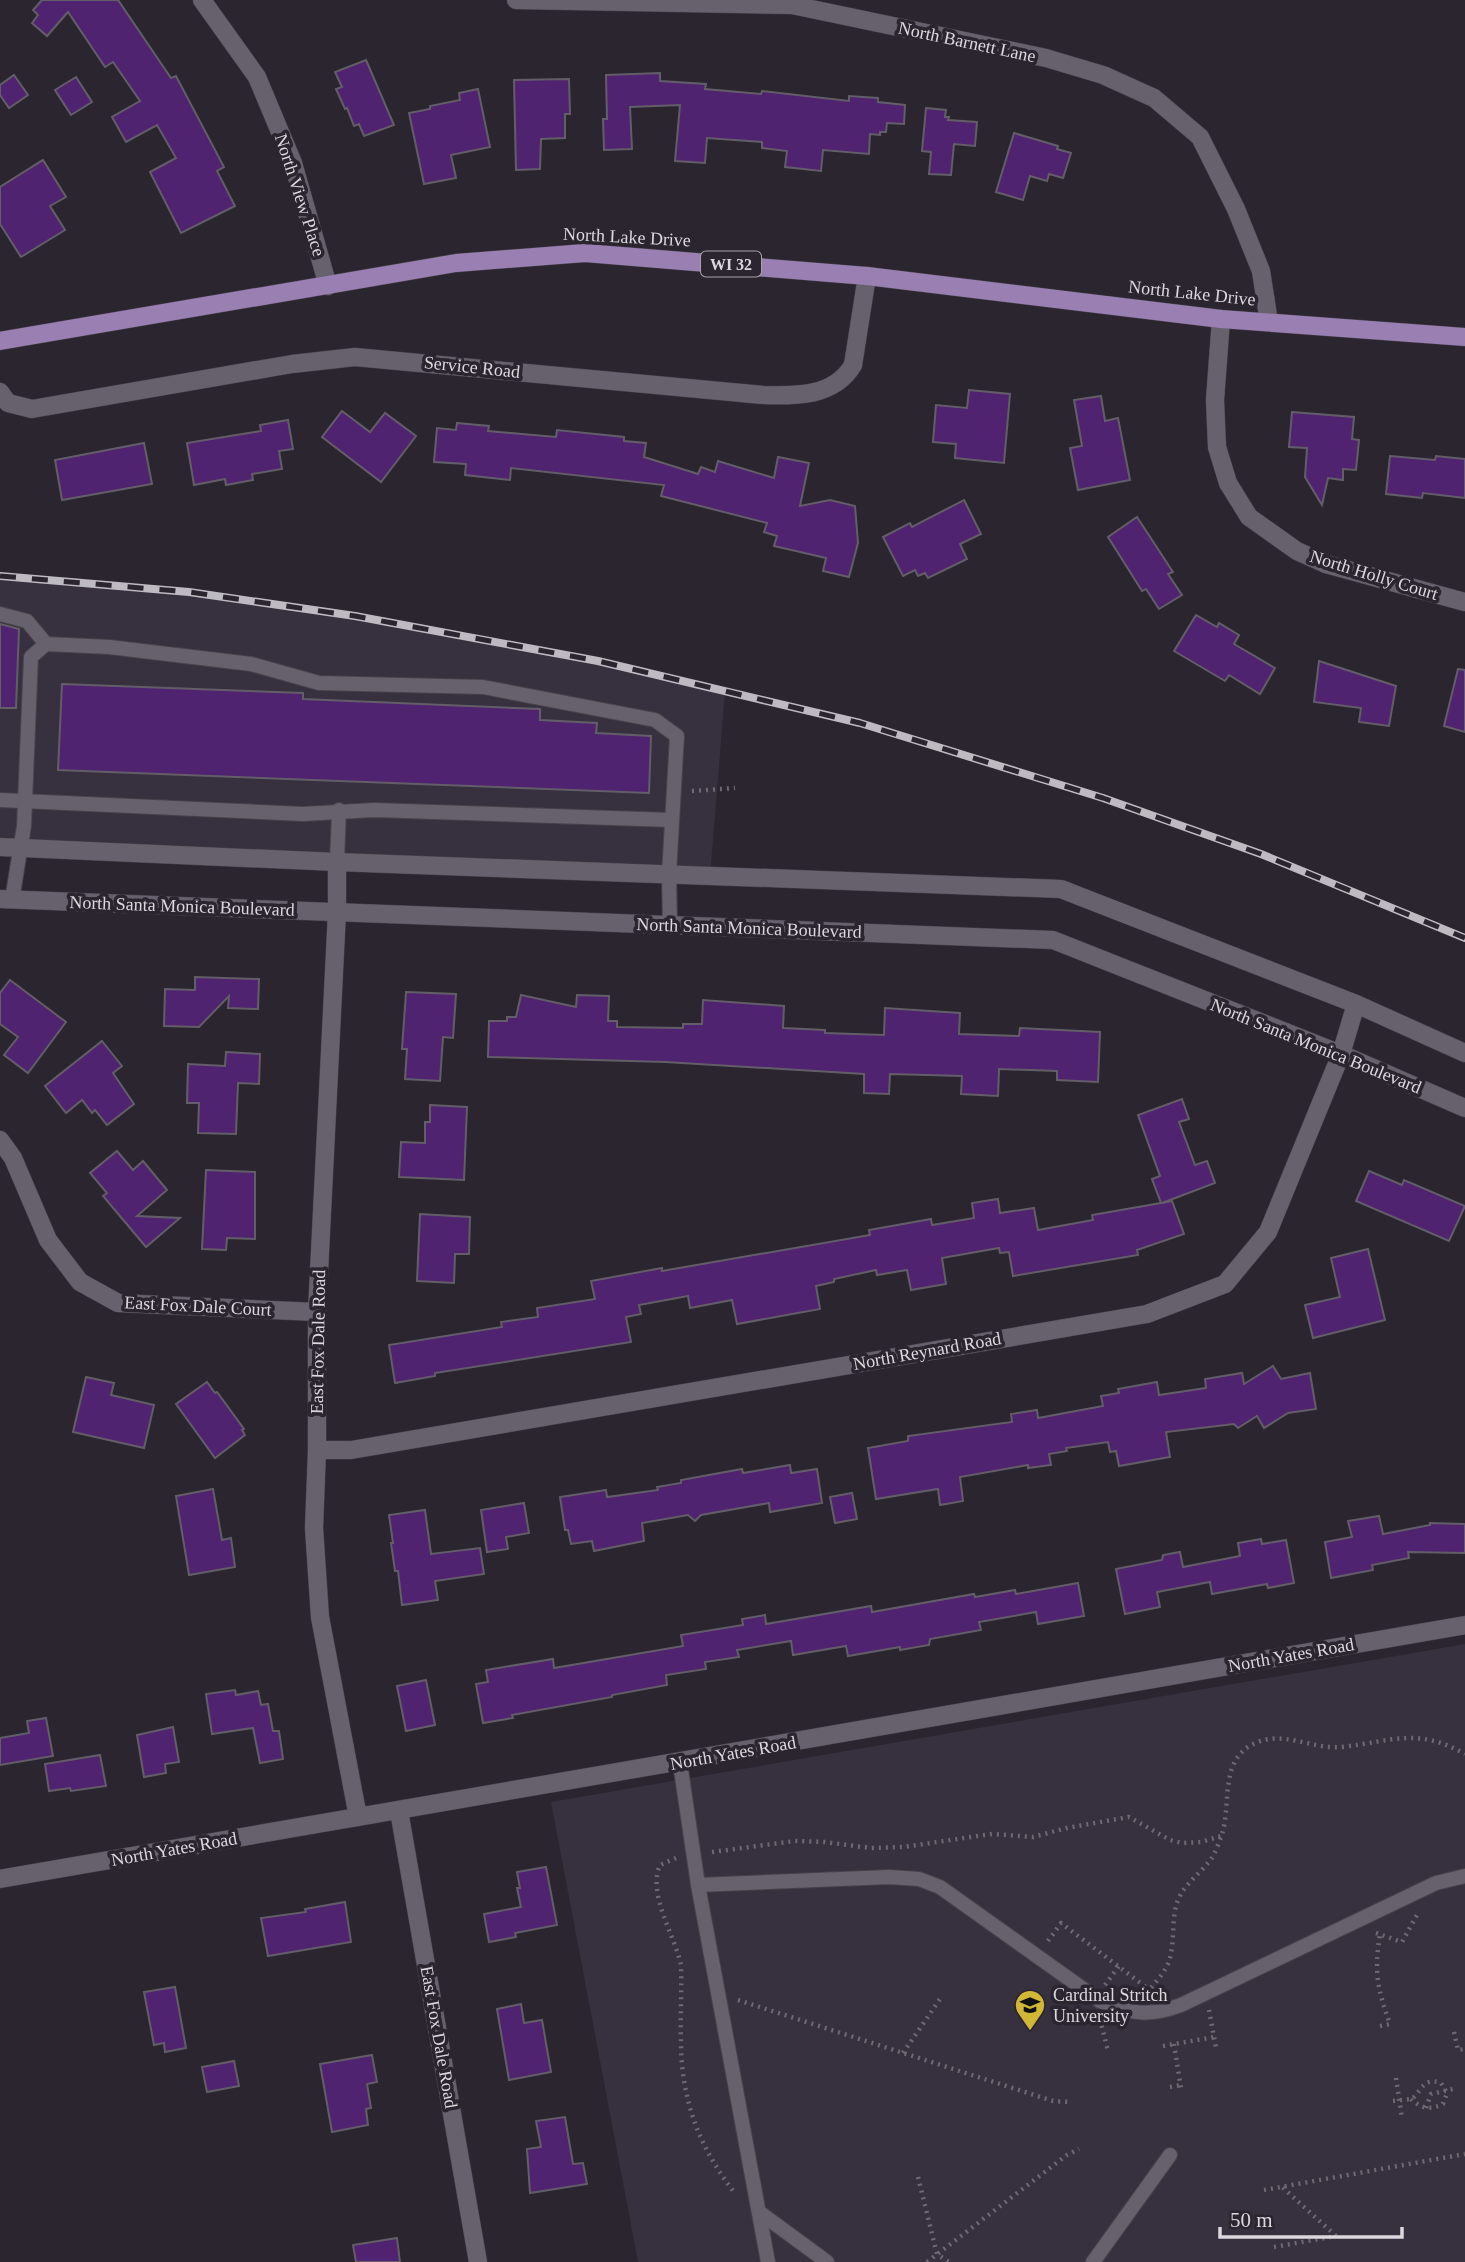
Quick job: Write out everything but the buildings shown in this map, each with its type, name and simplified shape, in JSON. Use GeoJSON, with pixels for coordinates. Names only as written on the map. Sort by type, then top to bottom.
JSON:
{"type":"FeatureCollection","features":[{"type":"Feature","properties":{"kind":"main road","name":"North Lake Drive"},"geometry":{"type":"LineString","coordinates":[[0,341],[456,263],[585,253],[867,276],[1220,318],[1465,337]]}},
{"type":"Feature","properties":{"kind":"street","name":"North View Place"},"geometry":{"type":"LineString","coordinates":[[202,0],[257,77],[293,163],[328,286]]}},
{"type":"Feature","properties":{"kind":"street","name":"North Barnett Lane"},"geometry":{"type":"LineString","coordinates":[[516,0],[792,5],[1046,58],[1103,75],[1154,98],[1200,137],[1236,209],[1261,271],[1269,322]]}},
{"type":"Feature","properties":{"kind":"street","name":"Service Road"},"geometry":{"type":"LineString","coordinates":[[0,392],[8,402],[32,409],[292,364],[355,357],[763,395],[811,394],[833,386],[846,376],[853,365],[867,276]]}},
{"type":"Feature","properties":{"kind":"street","name":"North Holly Court"},"geometry":{"type":"LineString","coordinates":[[1220,318],[1214,400],[1217,447],[1228,483],[1249,517],[1297,551],[1326,564],[1465,602]]}},
{"type":"Feature","properties":{"kind":"street"},"geometry":{"type":"LineString","coordinates":[[0,847],[1060,889],[1356,1004],[1465,1052]]}},
{"type":"Feature","properties":{"kind":"street","name":"East Fox Dale Road"},"geometry":{"type":"LineString","coordinates":[[337,862],[337,912],[317,1312],[314,1528],[320,1617],[358,1817]]}},
{"type":"Feature","properties":{"kind":"street","name":"North Santa Monica Boulevard"},"geometry":{"type":"LineString","coordinates":[[6,900],[1053,940],[1340,1054],[1465,1108]]}},
{"type":"Feature","properties":{"kind":"street","name":"North Reynard Road"},"geometry":{"type":"LineString","coordinates":[[317,1450],[351,1450],[1147,1314],[1225,1284],[1268,1233],[1340,1054],[1356,1004]]}},
{"type":"Feature","properties":{"kind":"street","name":"East Fox Dale Court"},"geometry":{"type":"LineString","coordinates":[[0,1140],[13,1158],[48,1240],[80,1282],[118,1303],[317,1312]]}},
{"type":"Feature","properties":{"kind":"street","name":"North Yates Road"},"geometry":{"type":"LineString","coordinates":[[0,1879],[1465,1625]]}},
{"type":"Feature","properties":{"kind":"street","name":"East Fox Dale Road"},"geometry":{"type":"LineString","coordinates":[[399,1811],[478,2262]]}},
{"type":"Feature","properties":{"kind":"lane"},"geometry":{"type":"LineString","coordinates":[[0,614],[27,621],[46,644]]}},
{"type":"Feature","properties":{"kind":"lane"},"geometry":{"type":"LineString","coordinates":[[6,900],[21,848],[32,657],[46,644],[109,647],[251,664],[319,683],[483,687],[655,720],[677,736],[671,820],[670,925]]}},
{"type":"Feature","properties":{"kind":"lane"},"geometry":{"type":"LineString","coordinates":[[0,800],[303,814],[339,810],[671,820]]}},
{"type":"Feature","properties":{"kind":"lane"},"geometry":{"type":"LineString","coordinates":[[337,862],[339,810]]}},
{"type":"Feature","properties":{"kind":"lane"},"geometry":{"type":"LineString","coordinates":[[680,1762],[698,1885],[768,2262]]}},
{"type":"Feature","properties":{"kind":"lane"},"geometry":{"type":"LineString","coordinates":[[698,1885],[889,1878],[919,1880],[940,1887],[1100,2000],[1133,2012],[1157,2012],[1175,2007],[1425,1888],[1465,1875]]}},
{"type":"Feature","properties":{"kind":"lane"},"geometry":{"type":"LineString","coordinates":[[1093,2262],[1170,2155]]}},
{"type":"Feature","properties":{"kind":"lane"},"geometry":{"type":"LineString","coordinates":[[759,2212],[827,2262]]}},
{"type":"Feature","properties":{"kind":"path"},"geometry":{"type":"LineString","coordinates":[[701,792],[735,788]]}},
{"type":"Feature","properties":{"kind":"path"},"geometry":{"type":"LineString","coordinates":[[1133,2012],[1170,1958],[1178,1900],[1189,1882],[1211,1858],[1221,1836],[1227,1814],[1227,1783],[1232,1765],[1243,1750],[1259,1741],[1287,1739],[1331,1747],[1407,1737],[1426,1738],[1447,1744],[1465,1754]]}},
{"type":"Feature","properties":{"kind":"path"},"geometry":{"type":"LineString","coordinates":[[759,2212],[737,2195],[715,2167],[701,2141],[688,2101],[683,2077],[681,2042],[681,1965],[657,1890],[656,1874],[660,1865],[669,1859],[795,1841],[870,1848],[903,1847],[992,1834],[1033,1838],[1068,1828],[1129,1817],[1170,1840],[1182,1843],[1201,1842],[1221,1836]]}},
{"type":"Feature","properties":{"kind":"path"},"geometry":{"type":"LineString","coordinates":[[1370,1932],[1402,1942],[1410,1925],[1424,1907]]}},
{"type":"Feature","properties":{"kind":"path"},"geometry":{"type":"LineString","coordinates":[[1037,1956],[1061,1923],[1175,2007]]}},
{"type":"Feature","properties":{"kind":"path"},"geometry":{"type":"LineString","coordinates":[[1380,1934],[1376,1975],[1390,2024],[1380,2026]]}},
{"type":"Feature","properties":{"kind":"path"},"geometry":{"type":"LineString","coordinates":[[718,1994],[1053,2101],[1071,2102]]}},
{"type":"Feature","properties":{"kind":"path"},"geometry":{"type":"LineString","coordinates":[[903,2053],[940,1999]]}},
{"type":"Feature","properties":{"kind":"path"},"geometry":{"type":"LineString","coordinates":[[1199,2013],[1221,2003]]}},
{"type":"Feature","properties":{"kind":"path"},"geometry":{"type":"LineString","coordinates":[[1209,2009],[1216,2048]]}},
{"type":"Feature","properties":{"kind":"path"},"geometry":{"type":"LineString","coordinates":[[1099,2015],[1107,2019]]}},
{"type":"Feature","properties":{"kind":"path"},"geometry":{"type":"LineString","coordinates":[[1454,2032],[1458,2050],[1465,2049]]}},
{"type":"Feature","properties":{"kind":"path"},"geometry":{"type":"LineString","coordinates":[[1163,2046],[1214,2037]]}},
{"type":"Feature","properties":{"kind":"path"},"geometry":{"type":"LineString","coordinates":[[1170,2087],[1181,2086],[1174,2044]]}},
{"type":"Feature","properties":{"kind":"path"},"geometry":{"type":"LineString","coordinates":[[1396,2078],[1402,2118]]}},
{"type":"Feature","properties":{"kind":"path"},"geometry":{"type":"LineString","coordinates":[[1392,2101],[1411,2099],[1423,2085],[1436,2081],[1441,2083],[1447,2093],[1443,2104],[1426,2108],[1411,2099]]}},
{"type":"Feature","properties":{"kind":"path"},"geometry":{"type":"LineString","coordinates":[[1423,2085],[1432,2094]]}},
{"type":"Feature","properties":{"kind":"path"},"geometry":{"type":"LineString","coordinates":[[1426,2108],[1432,2094],[1454,2089]]}},
{"type":"Feature","properties":{"kind":"path"},"geometry":{"type":"LineString","coordinates":[[1418,2092],[1428,2101]]}},
{"type":"Feature","properties":{"kind":"path"},"geometry":{"type":"LineString","coordinates":[[927,2262],[1067,2155],[1079,2149]]}},
{"type":"Feature","properties":{"kind":"path"},"geometry":{"type":"LineString","coordinates":[[1264,2190],[1465,2154]]}},
{"type":"Feature","properties":{"kind":"path"},"geometry":{"type":"LineString","coordinates":[[918,2176],[937,2254],[948,2262]]}},
{"type":"Feature","properties":{"kind":"path"},"geometry":{"type":"LineString","coordinates":[[1274,2247],[1336,2236],[1281,2186]]}},
{"type":"Feature","properties":{"kind":"shaded area"},"geometry":{"type":"Polygon","coordinates":[[[0,576],[189,592],[355,616],[598,661],[725,692],[710,876],[0,847],[0,576]]]}},
{"type":"Feature","properties":{"kind":"shaded area","name":"Cardinal Stritch University"},"geometry":{"type":"Polygon","coordinates":[[[1465,1644],[1465,2262],[638,2262],[551,1802],[1465,1644]]]}},
{"type":"Feature","properties":{"kind":"railway"},"geometry":{"type":"LineString","coordinates":[[0,576],[189,592],[355,616],[598,661],[860,723],[1103,798],[1261,854],[1465,938]]}},
{"type":"Feature","properties":{"kind":"place","name":"Cardinal Stritch University"},"geometry":{"type":"Point","coordinates":[1030,2032]}}]}
